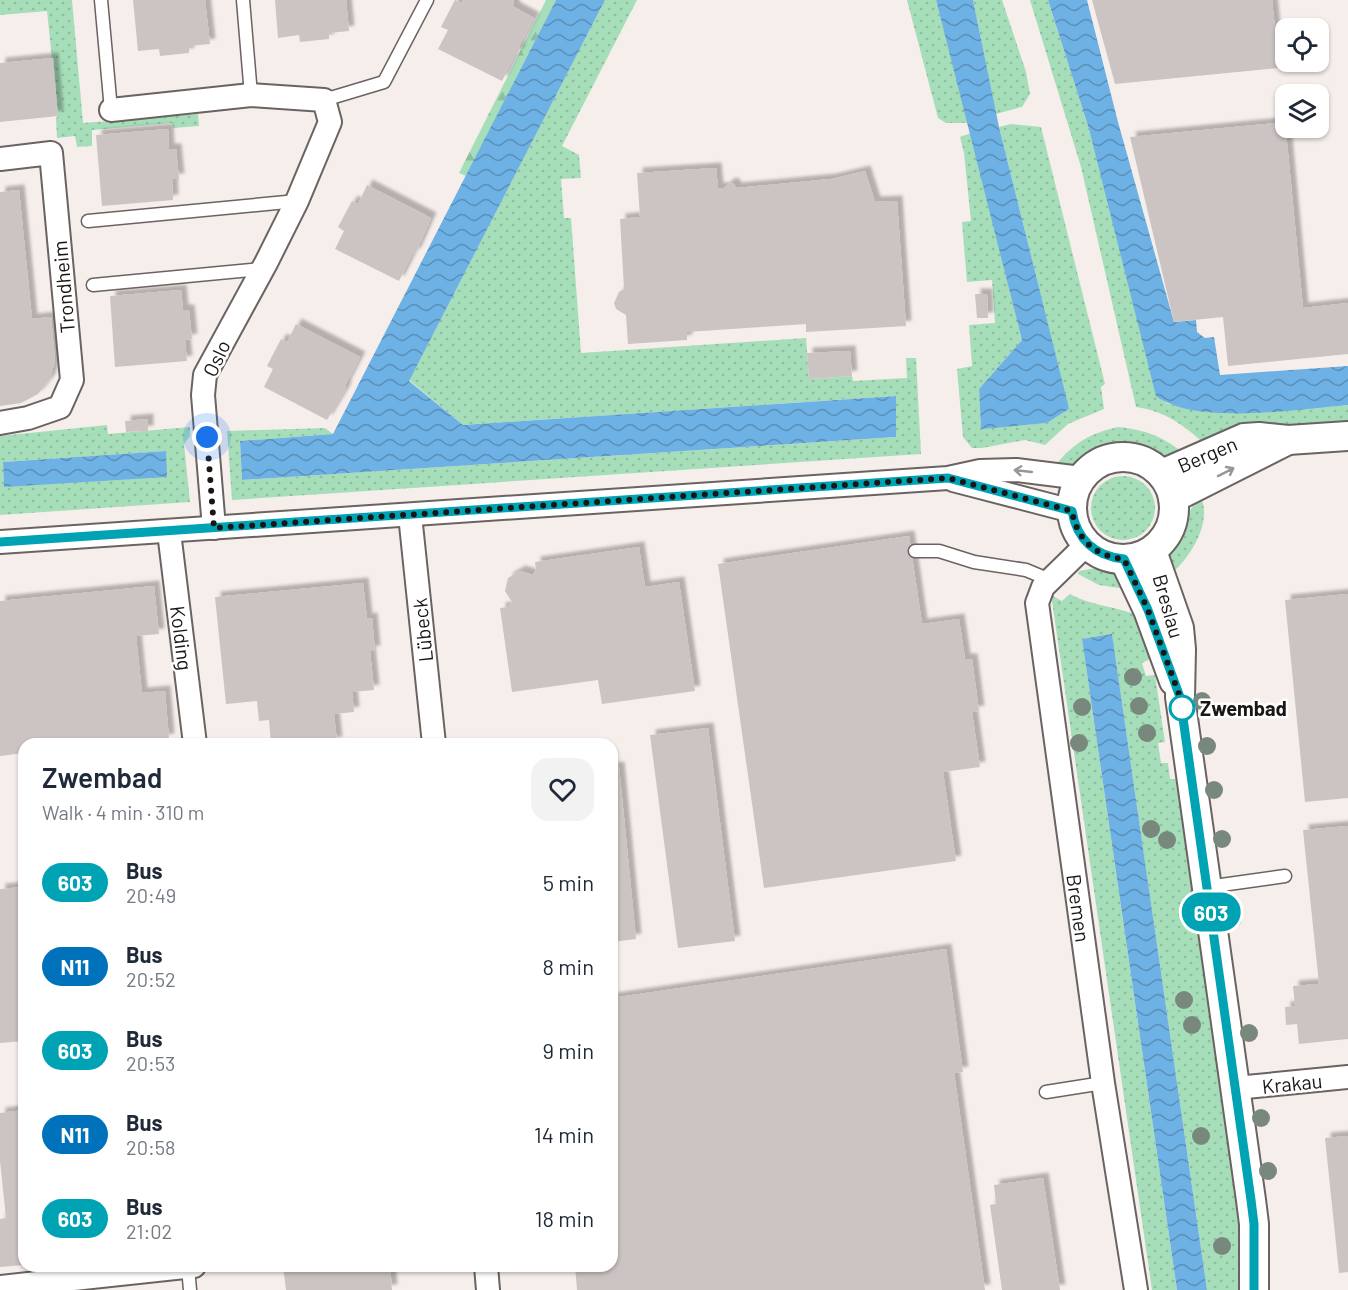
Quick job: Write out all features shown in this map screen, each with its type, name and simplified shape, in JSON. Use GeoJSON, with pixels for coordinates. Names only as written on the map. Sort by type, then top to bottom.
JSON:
{"type":"FeatureCollection","features":[{"type":"Feature","properties":{"kind":"street"},"geometry":{"type":"LineString","coordinates":[[111,110],[252,95],[324,100]]}},
{"type":"Feature","properties":{"kind":"street","name":"Oslo"},"geometry":{"type":"LineString","coordinates":[[214,528],[203,395],[205,375],[297,201],[330,122],[324,100]]}},
{"type":"Feature","properties":{"kind":"street","name":"Trondheim"},"geometry":{"type":"LineString","coordinates":[[0,159],[51,153],[72,380],[60,407],[28,418],[0,423]]}},
{"type":"Feature","properties":{"kind":"street","name":"Bergen"},"geometry":{"type":"LineString","coordinates":[[1168,486],[1244,438],[1288,440],[1348,436]]}},
{"type":"Feature","properties":{"kind":"street"},"geometry":{"type":"LineString","coordinates":[[1127,457],[1146,462],[1168,486],[1175,508],[1171,528],[1152,551],[1139,557],[1111,558],[1098,553],[1087,544],[1074,523],[1072,500],[1081,478],[1101,461],[1127,457]]}},
{"type":"Feature","properties":{"kind":"street"},"geometry":{"type":"LineString","coordinates":[[0,542],[948,478],[980,471],[1016,470],[1081,478]]}},
{"type":"Feature","properties":{"kind":"street"},"geometry":{"type":"LineString","coordinates":[[948,478],[1072,511]]}},
{"type":"Feature","properties":{"kind":"street","name":"Lübeck"},"geometry":{"type":"LineString","coordinates":[[410,515],[433,738]]}},
{"type":"Feature","properties":{"kind":"street","name":"Kolding"},"geometry":{"type":"LineString","coordinates":[[169,532],[194,738]]}},
{"type":"Feature","properties":{"kind":"street","name":"Bremen"},"geometry":{"type":"LineString","coordinates":[[1087,544],[1043,587],[1037,603],[1103,1083],[1136,1290]]}},
{"type":"Feature","properties":{"kind":"street","name":"Breslau"},"geometry":{"type":"LineString","coordinates":[[1152,551],[1179,628],[1180,697],[1254,1224],[1254,1290]]}},
{"type":"Feature","properties":{"kind":"street","name":"Breslau"},"geometry":{"type":"LineString","coordinates":[[1124,559],[1148,610],[1180,697]]}},
{"type":"Feature","properties":{"kind":"street","name":"Krakau"},"geometry":{"type":"LineString","coordinates":[[1236,1088],[1348,1077]]}},
{"type":"Feature","properties":{"kind":"street"},"geometry":{"type":"LineString","coordinates":[[0,1287],[88,1284],[159,1272]]}},
{"type":"Feature","properties":{"kind":"street"},"geometry":{"type":"LineString","coordinates":[[486,1272],[488,1290]]}},
{"type":"Feature","properties":{"kind":"lane"},"geometry":{"type":"LineString","coordinates":[[101,0],[111,110]]}},
{"type":"Feature","properties":{"kind":"lane"},"geometry":{"type":"LineString","coordinates":[[243,0],[252,95]]}},
{"type":"Feature","properties":{"kind":"lane"},"geometry":{"type":"LineString","coordinates":[[324,100],[384,82],[427,0]]}},
{"type":"Feature","properties":{"kind":"lane"},"geometry":{"type":"LineString","coordinates":[[88,221],[297,201]]}},
{"type":"Feature","properties":{"kind":"lane"},"geometry":{"type":"LineString","coordinates":[[93,285],[262,269]]}},
{"type":"Feature","properties":{"kind":"lane"},"geometry":{"type":"LineString","coordinates":[[915,552],[939,551],[974,562],[1026,570],[1050,580]]}},
{"type":"Feature","properties":{"kind":"lane"},"geometry":{"type":"LineString","coordinates":[[1207,887],[1285,876]]}},
{"type":"Feature","properties":{"kind":"lane"},"geometry":{"type":"LineString","coordinates":[[1046,1092],[1103,1083]]}},
{"type":"Feature","properties":{"kind":"lane"},"geometry":{"type":"LineString","coordinates":[[188,1272],[190,1290]]}},
{"type":"Feature","properties":{"kind":"green space"},"geometry":{"type":"Polygon","coordinates":[[[0,0],[72,0],[83,123],[198,114],[199,126],[173,128],[172,123],[92,130],[92,146],[77,147],[75,136],[57,138],[56,118],[58,116],[47,11],[0,15],[0,0]]]}},
{"type":"Feature","properties":{"kind":"green space"},"geometry":{"type":"Polygon","coordinates":[[[546,0],[556,0],[466,176],[459,173],[546,0]]]}},
{"type":"Feature","properties":{"kind":"green space"},"geometry":{"type":"Polygon","coordinates":[[[605,0],[637,0],[562,146],[579,155],[581,178],[561,179],[564,218],[571,218],[581,353],[806,338],[809,379],[852,376],[853,381],[907,378],[906,358],[916,358],[921,454],[232,500],[227,431],[325,428],[333,434],[240,441],[242,480],[896,437],[895,396],[463,425],[409,380],[605,0]]]}},
{"type":"Feature","properties":{"kind":"green space"},"geometry":{"type":"Polygon","coordinates":[[[907,0],[936,0],[968,123],[946,123],[938,118],[907,0]]]}},
{"type":"Feature","properties":{"kind":"green space"},"geometry":{"type":"Polygon","coordinates":[[[973,0],[1002,0],[1026,72],[1030,94],[1022,107],[996,114],[973,0]]]}},
{"type":"Feature","properties":{"kind":"green space"},"geometry":{"type":"Polygon","coordinates":[[[1030,0],[1048,0],[1089,129],[1166,403],[1200,411],[1237,413],[1348,405],[1348,421],[1245,430],[1218,440],[1215,434],[1201,441],[1171,419],[1154,411],[1136,407],[1081,167],[1030,0]]]}},
{"type":"Feature","properties":{"kind":"green space"},"geometry":{"type":"Polygon","coordinates":[[[1011,124],[1041,127],[1105,384],[1101,387],[1104,409],[1068,424],[1045,445],[1025,440],[972,448],[963,437],[957,369],[972,366],[969,325],[995,323],[992,280],[967,282],[962,222],[971,221],[964,153],[960,137],[971,133],[1022,340],[979,389],[981,428],[1047,423],[1069,409],[999,127],[1011,124]]]}},
{"type":"Feature","properties":{"kind":"green space"},"geometry":{"type":"Polygon","coordinates":[[[107,425],[108,434],[190,427],[190,436],[184,444],[190,502],[0,515],[0,436],[107,425]],[[166,451],[3,462],[4,487],[166,451]]]}},
{"type":"Feature","properties":{"kind":"green space"},"geometry":{"type":"Polygon","coordinates":[[[1118,427],[1153,435],[1184,453],[1162,459],[1137,448],[1110,448],[1079,463],[1059,467],[1056,465],[1083,440],[1099,432],[1118,427]]]}},
{"type":"Feature","properties":{"kind":"green space"},"geometry":{"type":"Polygon","coordinates":[[[1117,476],[1129,476],[1146,485],[1153,496],[1155,508],[1153,520],[1146,531],[1129,540],[1117,540],[1105,535],[1096,526],[1091,514],[1091,502],[1096,490],[1105,481],[1117,476]]]}},
{"type":"Feature","properties":{"kind":"green space"},"geometry":{"type":"Polygon","coordinates":[[[1201,497],[1204,507],[1202,528],[1186,558],[1172,573],[1170,559],[1173,545],[1186,516],[1201,497]]]}},
{"type":"Feature","properties":{"kind":"green space"},"geometry":{"type":"Polygon","coordinates":[[[1102,567],[1116,574],[1125,589],[1099,585],[1078,574],[1079,571],[1102,567]]]}},
{"type":"Feature","properties":{"kind":"green space"},"geometry":{"type":"Polygon","coordinates":[[[1070,594],[1085,601],[1134,614],[1150,659],[1142,663],[1146,676],[1155,675],[1165,742],[1158,743],[1161,763],[1168,763],[1170,779],[1178,779],[1243,1219],[1242,1290],[1207,1290],[1112,635],[1082,639],[1177,1290],[1152,1290],[1052,601],[1053,596],[1062,601],[1070,594]]]}},
{"type":"Feature","properties":{"kind":"water"},"geometry":{"type":"Polygon","coordinates":[[[556,0],[605,0],[409,381],[463,425],[896,396],[896,437],[242,480],[240,441],[333,434],[556,0]]]}},
{"type":"Feature","properties":{"kind":"water"},"geometry":{"type":"Polygon","coordinates":[[[936,0],[973,0],[999,127],[1069,409],[1047,423],[981,429],[979,389],[1022,340],[936,0]]]}},
{"type":"Feature","properties":{"kind":"water"},"geometry":{"type":"Polygon","coordinates":[[[1048,0],[1087,0],[1118,122],[1174,322],[1196,320],[1197,332],[1205,338],[1214,337],[1220,375],[1348,366],[1348,405],[1276,412],[1221,413],[1196,411],[1174,405],[1156,396],[1089,129],[1048,0]]]}},
{"type":"Feature","properties":{"kind":"water"},"geometry":{"type":"Polygon","coordinates":[[[166,451],[167,477],[4,487],[3,462],[166,451]]]}},
{"type":"Feature","properties":{"kind":"water"},"geometry":{"type":"Polygon","coordinates":[[[1112,634],[1207,1290],[1177,1290],[1082,639],[1112,634]]]}},
{"type":"Feature","properties":{"kind":"building"},"geometry":{"type":"Polygon","coordinates":[[[133,0],[205,0],[210,44],[189,46],[189,53],[160,56],[159,49],[138,51],[133,0]]]}},
{"type":"Feature","properties":{"kind":"building"},"geometry":{"type":"Polygon","coordinates":[[[275,0],[346,0],[349,31],[329,33],[329,39],[300,42],[299,35],[278,38],[275,0]]]}},
{"type":"Feature","properties":{"kind":"building"},"geometry":{"type":"Polygon","coordinates":[[[455,0],[462,3],[463,0],[514,0],[514,7],[534,18],[520,45],[519,52],[515,55],[502,81],[438,49],[448,30],[441,27],[455,0]]]}},
{"type":"Feature","properties":{"kind":"building"},"geometry":{"type":"Polygon","coordinates":[[[1092,0],[1272,0],[1275,68],[1115,84],[1092,0]]]}},
{"type":"Feature","properties":{"kind":"building"},"geometry":{"type":"Polygon","coordinates":[[[53,58],[58,116],[0,122],[0,63],[53,58]]]}},
{"type":"Feature","properties":{"kind":"building"},"geometry":{"type":"Polygon","coordinates":[[[1275,123],[1275,138],[1287,138],[1303,308],[1348,303],[1348,354],[1228,366],[1223,317],[1174,322],[1130,137],[1275,123]]]}},
{"type":"Feature","properties":{"kind":"building"},"geometry":{"type":"Polygon","coordinates":[[[168,129],[169,149],[176,149],[179,179],[172,179],[173,200],[102,206],[96,135],[168,129]]]}},
{"type":"Feature","properties":{"kind":"building"},"geometry":{"type":"Polygon","coordinates":[[[716,168],[718,188],[724,188],[730,183],[736,188],[831,179],[865,171],[875,202],[897,201],[906,326],[806,332],[806,324],[687,332],[687,340],[628,344],[626,315],[616,309],[614,303],[619,292],[624,289],[620,219],[640,217],[637,173],[716,168]]]}},
{"type":"Feature","properties":{"kind":"building"},"geometry":{"type":"Polygon","coordinates":[[[367,185],[431,218],[416,252],[412,255],[399,281],[335,249],[344,231],[338,227],[352,201],[358,204],[367,185]]]}},
{"type":"Feature","properties":{"kind":"building"},"geometry":{"type":"Polygon","coordinates":[[[19,190],[32,319],[51,317],[55,361],[50,379],[38,394],[21,403],[0,406],[0,192],[19,190]]]}},
{"type":"Feature","properties":{"kind":"building"},"geometry":{"type":"Polygon","coordinates":[[[181,290],[183,310],[189,310],[192,339],[185,340],[187,361],[115,367],[110,296],[181,290]]]}},
{"type":"Feature","properties":{"kind":"building"},"geometry":{"type":"Polygon","coordinates":[[[975,294],[987,294],[988,318],[977,318],[975,294]]]}},
{"type":"Feature","properties":{"kind":"building"},"geometry":{"type":"Polygon","coordinates":[[[296,324],[360,357],[345,390],[327,420],[264,387],[273,369],[267,366],[281,339],[287,342],[296,324]]]}},
{"type":"Feature","properties":{"kind":"building"},"geometry":{"type":"Polygon","coordinates":[[[850,351],[852,376],[809,379],[807,353],[850,351]]]}},
{"type":"Feature","properties":{"kind":"building"},"geometry":{"type":"Polygon","coordinates":[[[148,419],[148,431],[126,432],[125,421],[148,419]]]}},
{"type":"Feature","properties":{"kind":"building"},"geometry":{"type":"Polygon","coordinates":[[[909,536],[922,624],[959,619],[965,659],[972,659],[979,711],[972,712],[980,767],[943,772],[956,861],[764,888],[718,564],[909,536]]]}},
{"type":"Feature","properties":{"kind":"building"},"geometry":{"type":"Polygon","coordinates":[[[639,547],[645,587],[679,582],[695,691],[602,704],[598,680],[512,692],[500,608],[508,607],[512,602],[505,591],[508,578],[520,571],[533,575],[536,570],[535,562],[639,547]]]}},
{"type":"Feature","properties":{"kind":"building"},"geometry":{"type":"Polygon","coordinates":[[[363,583],[367,619],[372,618],[375,651],[370,651],[374,690],[352,692],[354,712],[334,714],[337,738],[270,738],[269,720],[259,721],[257,701],[226,704],[215,597],[363,583]]]}},
{"type":"Feature","properties":{"kind":"building"},"geometry":{"type":"Polygon","coordinates":[[[154,586],[159,634],[136,636],[142,693],[165,691],[169,738],[18,738],[18,754],[0,756],[0,601],[154,586]]]}},
{"type":"Feature","properties":{"kind":"building"},"geometry":{"type":"Polygon","coordinates":[[[1348,594],[1348,798],[1305,802],[1285,600],[1348,594]]]}},
{"type":"Feature","properties":{"kind":"building"},"geometry":{"type":"Polygon","coordinates":[[[708,728],[735,941],[678,948],[650,735],[708,728]]]}},
{"type":"Feature","properties":{"kind":"building"},"geometry":{"type":"Polygon","coordinates":[[[618,767],[636,939],[618,941],[618,767]]]}},
{"type":"Feature","properties":{"kind":"building"},"geometry":{"type":"Polygon","coordinates":[[[1348,826],[1348,1039],[1299,1044],[1297,1024],[1286,1025],[1285,1007],[1295,1006],[1293,986],[1319,984],[1303,830],[1348,826]]]}},
{"type":"Feature","properties":{"kind":"building"},"geometry":{"type":"Polygon","coordinates":[[[18,888],[18,1042],[0,1043],[0,889],[18,888]]]}},
{"type":"Feature","properties":{"kind":"building"},"geometry":{"type":"Polygon","coordinates":[[[946,949],[963,1072],[954,1073],[985,1290],[577,1290],[576,1272],[618,1272],[618,997],[946,949]]]}},
{"type":"Feature","properties":{"kind":"building"},"geometry":{"type":"Polygon","coordinates":[[[18,1111],[18,1266],[0,1267],[0,1219],[6,1218],[0,1161],[0,1113],[18,1111]]]}},
{"type":"Feature","properties":{"kind":"building"},"geometry":{"type":"Polygon","coordinates":[[[1348,1136],[1348,1272],[1339,1273],[1325,1138],[1348,1136]]]}},
{"type":"Feature","properties":{"kind":"building"},"geometry":{"type":"Polygon","coordinates":[[[1043,1178],[1060,1290],[1002,1290],[990,1205],[996,1204],[994,1185],[1043,1178]]]}},
{"type":"Feature","properties":{"kind":"building"},"geometry":{"type":"Polygon","coordinates":[[[284,1272],[390,1272],[392,1290],[286,1290],[284,1272]]]}},
{"type":"Feature","properties":{"kind":"bus line","name":"603"},"geometry":{"type":"LineString","coordinates":[[0,542],[948,478],[1072,511],[1079,535],[1087,544],[1098,553],[1111,558],[1124,559],[1148,610],[1180,697],[1254,1224],[1254,1290]]}},
{"type":"Feature","properties":{"kind":"place","name":"Zwembad"},"geometry":{"type":"Point","coordinates":[1182,708]}},
{"type":"Feature","properties":{"kind":"route"},"geometry":{"type":"LineString","coordinates":[[207,437],[214,528],[948,478],[1072,511],[1079,535],[1087,544],[1098,553],[1111,558],[1124,559],[1148,610],[1180,697],[1183,715],[1182,708]]}}]}
